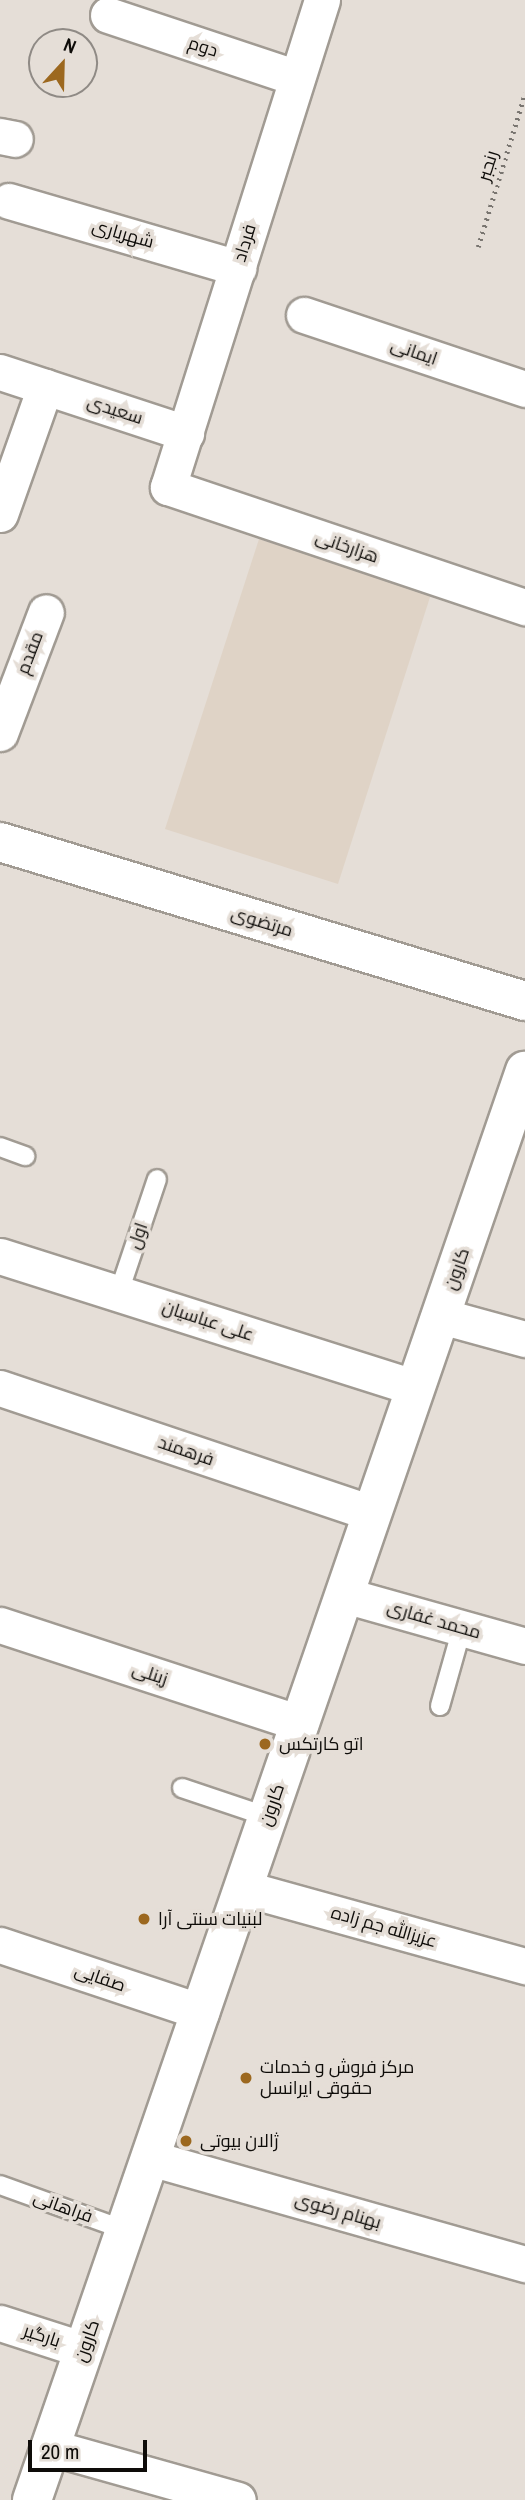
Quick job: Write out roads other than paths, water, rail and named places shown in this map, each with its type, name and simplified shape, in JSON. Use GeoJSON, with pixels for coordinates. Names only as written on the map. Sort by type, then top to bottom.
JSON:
{"type":"FeatureCollection","features":[{"type":"Feature","properties":{"kind":"main road","name":"مرتضوی"},"geometry":{"type":"LineString","coordinates":[[0,842],[525,1001]]}},
{"type":"Feature","properties":{"kind":"main road","name":"کارون"},"geometry":{"type":"LineString","coordinates":[[32,2500],[525,1071]]}},
{"type":"Feature","properties":{"kind":"street","name":"فرداد"},"geometry":{"type":"LineString","coordinates":[[169,487],[322,0]]}},
{"type":"Feature","properties":{"kind":"street","name":"دوم"},"geometry":{"type":"LineString","coordinates":[[108,15],[297,78]]}},
{"type":"Feature","properties":{"kind":"street","name":"شهریاری"},"geometry":{"type":"LineString","coordinates":[[9,201],[238,268]]}},
{"type":"Feature","properties":{"kind":"street","name":"ایمانی"},"geometry":{"type":"LineString","coordinates":[[304,315],[525,389]]}},
{"type":"Feature","properties":{"kind":"street","name":"سعیدی"},"geometry":{"type":"LineString","coordinates":[[0,372],[186,433]]}},
{"type":"Feature","properties":{"kind":"street"},"geometry":{"type":"LineString","coordinates":[[0,514],[45,387]]}},
{"type":"Feature","properties":{"kind":"street","name":"هزارخانی"},"geometry":{"type":"LineString","coordinates":[[169,487],[525,607]]}},
{"type":"Feature","properties":{"kind":"street","name":"مقدم"},"geometry":{"type":"LineString","coordinates":[[0,733],[46,612]]}},
{"type":"Feature","properties":{"kind":"street","name":"علی عباسیان"},"geometry":{"type":"LineString","coordinates":[[0,1256],[415,1388]]}},
{"type":"Feature","properties":{"kind":"street"},"geometry":{"type":"LineString","coordinates":[[440,1316],[525,1339]]}},
{"type":"Feature","properties":{"kind":"street","name":"فرهمند"},"geometry":{"type":"LineString","coordinates":[[0,1388],[372,1513]]}},
{"type":"Feature","properties":{"kind":"street","name":"محمد غفاری"},"geometry":{"type":"LineString","coordinates":[[344,1595],[525,1646]]}},
{"type":"Feature","properties":{"kind":"street","name":"زینلی"},"geometry":{"type":"LineString","coordinates":[[0,1625],[300,1723]]}},
{"type":"Feature","properties":{"kind":"street","name":"عزیزالله جم زاده"},"geometry":{"type":"LineString","coordinates":[[243,1888],[525,1966]]}},
{"type":"Feature","properties":{"kind":"street","name":"صفایی"},"geometry":{"type":"LineString","coordinates":[[0,1945],[201,2012]]}},
{"type":"Feature","properties":{"kind":"street","name":"بهنام رضوی"},"geometry":{"type":"LineString","coordinates":[[150,2158],[525,2264]]}},
{"type":"Feature","properties":{"kind":"street","name":"بارگیر"},"geometry":{"type":"LineString","coordinates":[[0,2323],[84,2350]]}},
{"type":"Feature","properties":{"kind":"street"},"geometry":{"type":"LineString","coordinates":[[50,2447],[238,2500]]}},
{"type":"Feature","properties":{"kind":"lane"},"geometry":{"type":"LineString","coordinates":[[0,1147],[25,1156]]}},
{"type":"Feature","properties":{"kind":"lane","name":"اول"},"geometry":{"type":"LineString","coordinates":[[119,1292],[157,1179]]}},
{"type":"Feature","properties":{"kind":"lane"},"geometry":{"type":"LineString","coordinates":[[440,1706],[462,1628]]}},
{"type":"Feature","properties":{"kind":"lane"},"geometry":{"type":"LineString","coordinates":[[182,1788],[268,1817]]}},
{"type":"Feature","properties":{"kind":"lane","name":"فراهانی"},"geometry":{"type":"LineString","coordinates":[[0,2185],[125,2230]]}},
{"type":"Feature","properties":{"kind":"place","name":"اتو کارتکس"},"geometry":{"type":"Point","coordinates":[265,1744]}},
{"type":"Feature","properties":{"kind":"place","name":"لبنیات سنتی آرا"},"geometry":{"type":"Point","coordinates":[144,1919]}},
{"type":"Feature","properties":{"kind":"place","name":"مرکز فروش و خدمات حقوقی ایرانسل"},"geometry":{"type":"Point","coordinates":[246,2078]}},
{"type":"Feature","properties":{"kind":"place","name":"ژالان بیوتی"},"geometry":{"type":"Point","coordinates":[186,2141]}}]}
